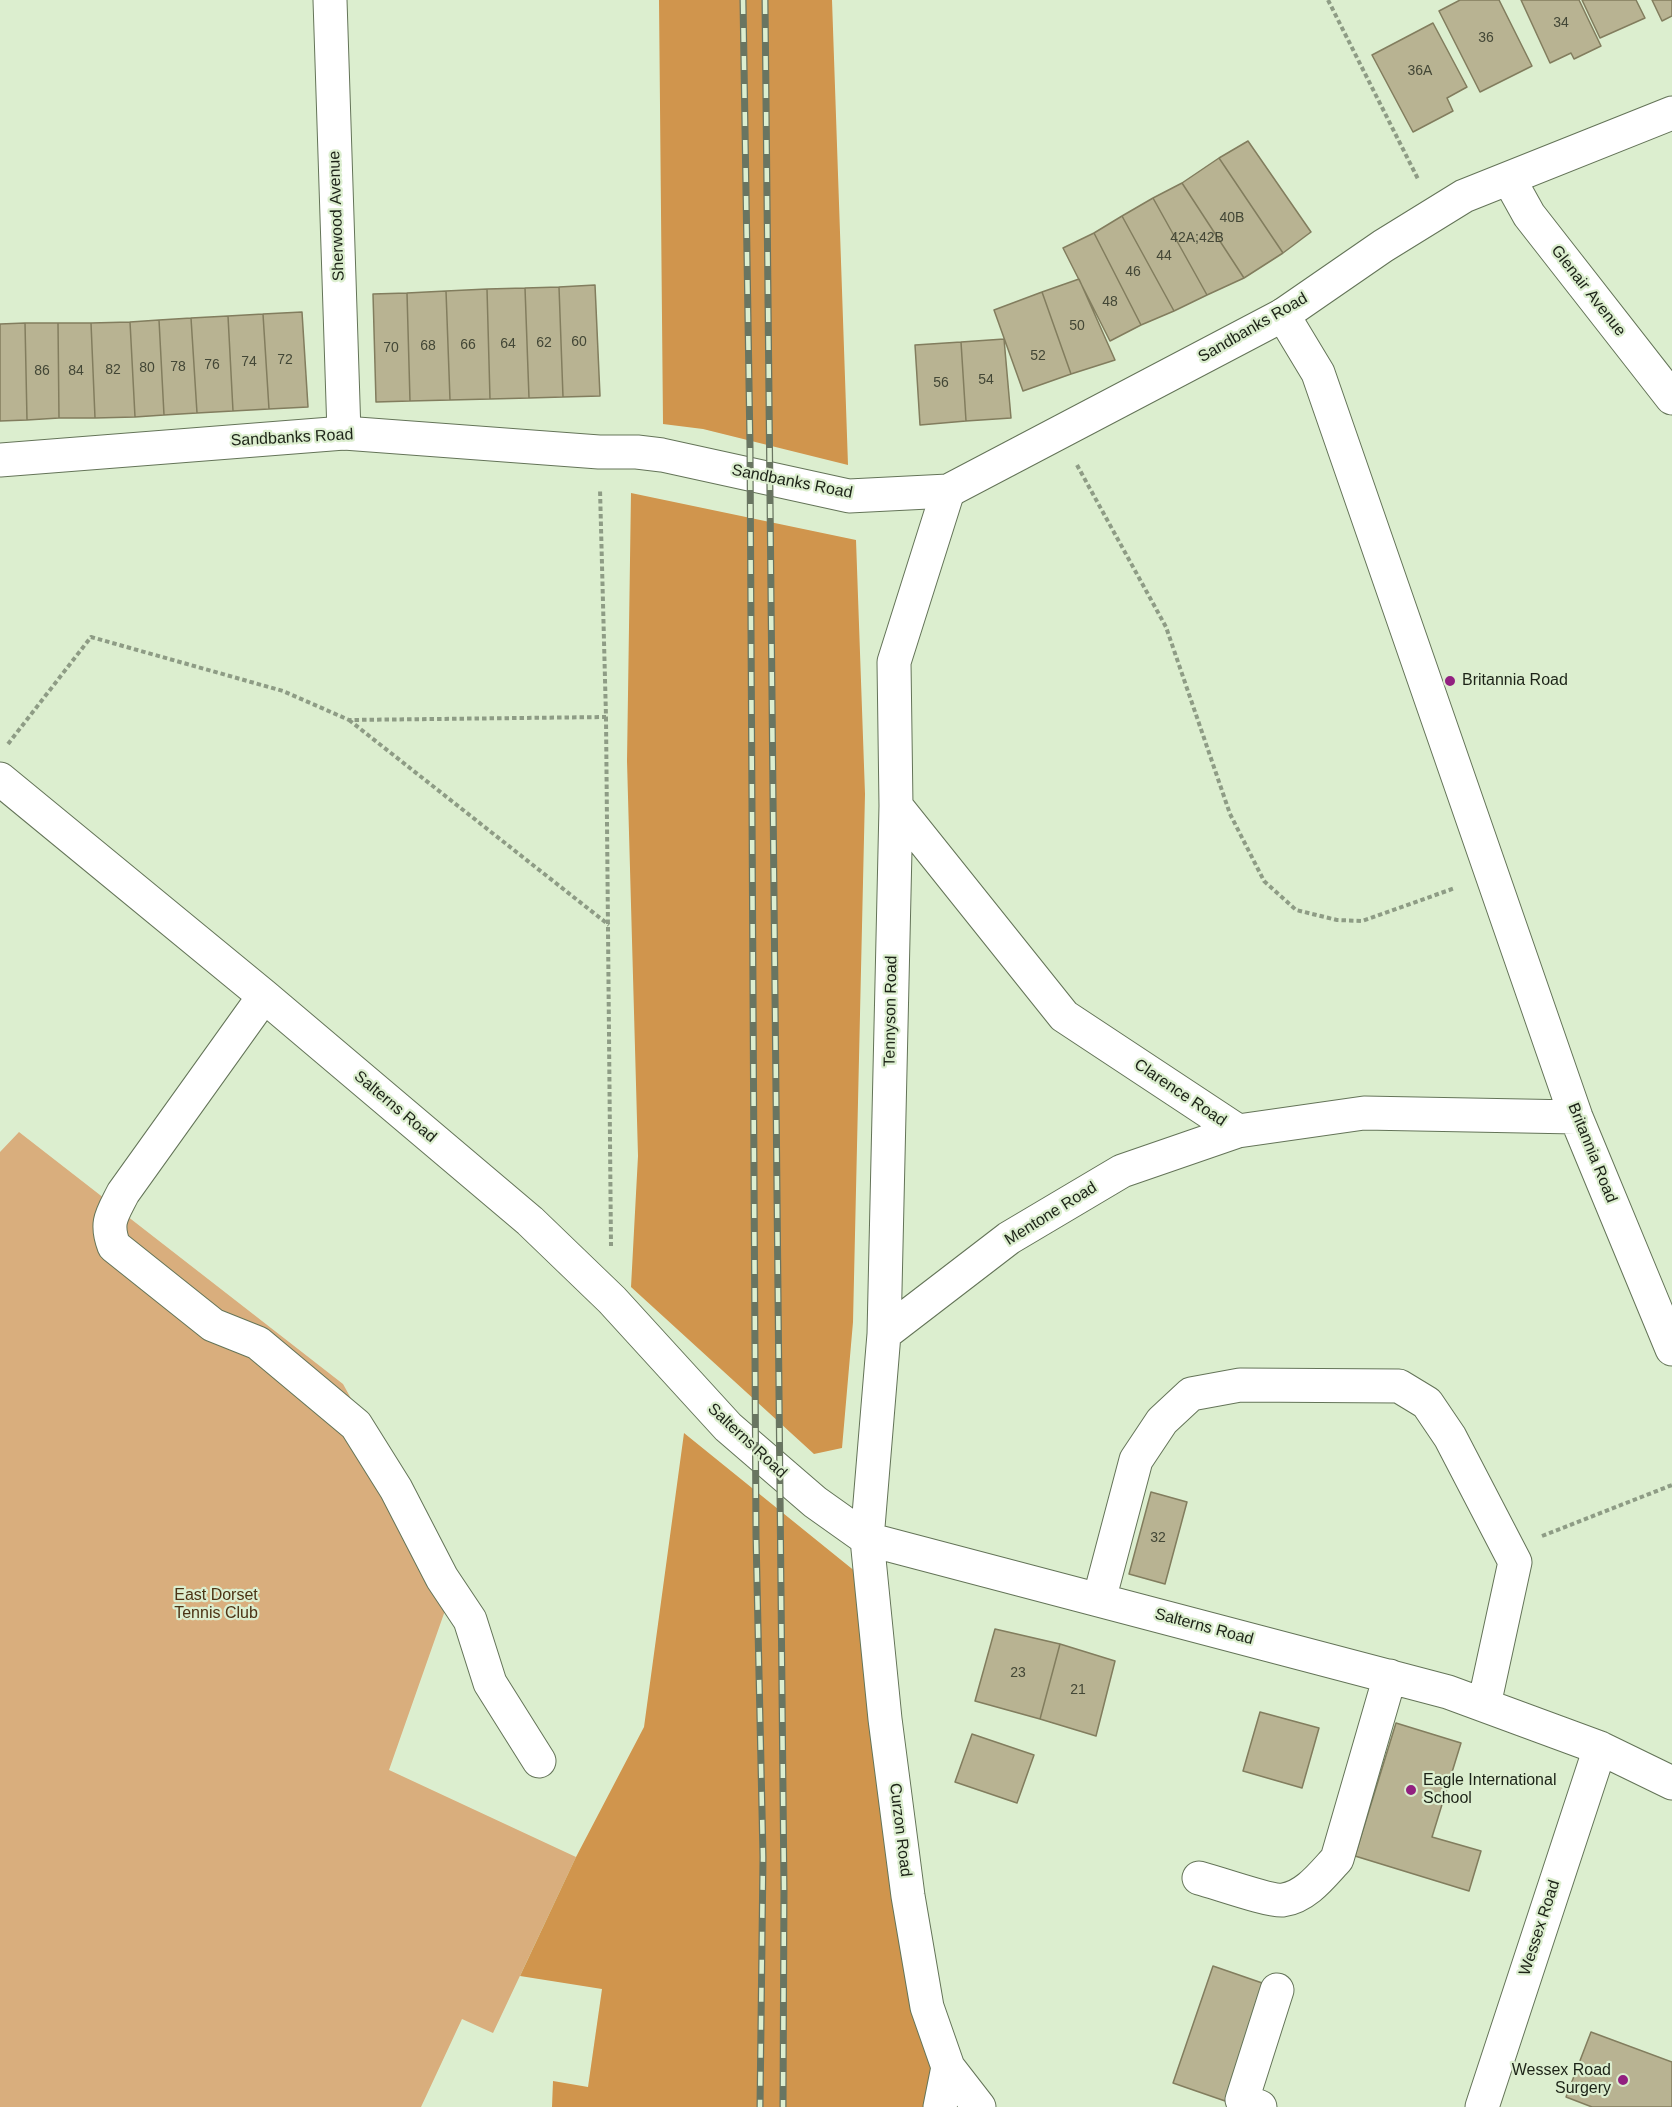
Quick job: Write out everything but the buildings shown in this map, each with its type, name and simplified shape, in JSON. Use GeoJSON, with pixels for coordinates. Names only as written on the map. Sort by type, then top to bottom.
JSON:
{"type":"FeatureCollection","features":[{"type":"Feature","properties":{"kind":"street","name":"Sherwood Avenue"},"geometry":{"type":"LineString","coordinates":[[330,0],[344,433]]}},
{"type":"Feature","properties":{"kind":"street","name":"Sandbanks Road"},"geometry":{"type":"LineString","coordinates":[[0,460],[344,433],[662,455],[849,496],[948,491],[1283,315],[1436,212],[1464,196],[1672,113]]}},
{"type":"Feature","properties":{"kind":"street","name":"Glenair Avenue"},"geometry":{"type":"LineString","coordinates":[[1509,179],[1529,215],[1672,399]]}},
{"type":"Feature","properties":{"kind":"street","name":"Britannia Road"},"geometry":{"type":"LineString","coordinates":[[1283,315],[1318,373],[1576,1117],[1672,1349]]}},
{"type":"Feature","properties":{"kind":"street","name":"Tennyson Road"},"geometry":{"type":"LineString","coordinates":[[867,1539],[884,1334],[896,806],[894,662],[948,491]]}},
{"type":"Feature","properties":{"kind":"street","name":"Salterns Road"},"geometry":{"type":"LineString","coordinates":[[0,779],[264,996],[530,1221],[612,1300],[728,1427],[815,1502],[867,1539],[1390,1677],[1484,1705],[1600,1748],[1672,1783]]}},
{"type":"Feature","properties":{"kind":"street","name":"Clarence Road"},"geometry":{"type":"LineString","coordinates":[[896,806],[1064,1016],[1238,1131],[1364,1113],[1576,1117]]}},
{"type":"Feature","properties":{"kind":"street"},"geometry":{"type":"LineString","coordinates":[[264,996],[123,1193],[109,1219],[108,1231],[114,1246],[213,1325],[258,1343],[356,1425],[396,1489],[442,1578],[470,1620],[490,1683],[539,1761]]}},
{"type":"Feature","properties":{"kind":"street","name":"Mentone Road"},"geometry":{"type":"LineString","coordinates":[[884,1334],[1010,1238],[1122,1171],[1238,1131]]}},
{"type":"Feature","properties":{"kind":"street"},"geometry":{"type":"LineString","coordinates":[[1099,1600],[1136,1460],[1162,1421],[1191,1394],[1240,1385],[1399,1386],[1427,1403],[1450,1437],[1515,1562],[1484,1705]]}},
{"type":"Feature","properties":{"kind":"street","name":"Curzon Road"},"geometry":{"type":"LineString","coordinates":[[867,1539],[885,1719],[908,1896],[927,2007],[948,2067],[979,2107]]}},
{"type":"Feature","properties":{"kind":"street"},"geometry":{"type":"LineString","coordinates":[[1199,1878],[1282,1901],[1300,1894],[1319,1879],[1338,1858],[1390,1677]]}},
{"type":"Feature","properties":{"kind":"street","name":"Wessex Road"},"geometry":{"type":"LineString","coordinates":[[1482,2107],[1600,1748]]}},
{"type":"Feature","properties":{"kind":"street"},"geometry":{"type":"LineString","coordinates":[[1260,2107],[1242,2100],[1277,1989]]}},
{"type":"Feature","properties":{"kind":"street"},"geometry":{"type":"LineString","coordinates":[[940,2107],[948,2067]]}},
{"type":"Feature","properties":{"kind":"path"},"geometry":{"type":"LineString","coordinates":[[1328,0],[1436,212]]}},
{"type":"Feature","properties":{"kind":"path"},"geometry":{"type":"LineString","coordinates":[[1060,432],[1166,627],[1230,814],[1264,881],[1296,910],[1337,920],[1362,921],[1493,874]]}},
{"type":"Feature","properties":{"kind":"path"},"geometry":{"type":"LineString","coordinates":[[599,452],[606,717],[612,1300]]}},
{"type":"Feature","properties":{"kind":"path"},"geometry":{"type":"LineString","coordinates":[[7,745],[91,637],[283,691],[349,720],[609,925]]}},
{"type":"Feature","properties":{"kind":"path"},"geometry":{"type":"LineString","coordinates":[[349,720],[606,717]]}},
{"type":"Feature","properties":{"kind":"path"},"geometry":{"type":"LineString","coordinates":[[1508,1549],[1672,1485]]}},
{"type":"Feature","properties":{"kind":"green space","name":"East Dorset Tennis Club"},"geometry":{"type":"Polygon","coordinates":[[[19,1132],[343,1384],[454,1585],[389,1770],[576,1857],[493,2033],[462,2019],[421,2107],[0,2107],[0,1152],[19,1132]]]}},
{"type":"Feature","properties":{"kind":"shaded area"},"geometry":{"type":"Polygon","coordinates":[[[659,0],[832,0],[848,465],[703,429],[663,424],[659,0]]]}},
{"type":"Feature","properties":{"kind":"shaded area"},"geometry":{"type":"Polygon","coordinates":[[[631,493],[856,540],[865,794],[853,1322],[842,1448],[814,1454],[631,1287],[638,1156],[627,761],[631,493]]]}},
{"type":"Feature","properties":{"kind":"shaded area"},"geometry":{"type":"Polygon","coordinates":[[[684,1433],[872,1585],[940,2107],[552,2107],[553,2081],[588,2087],[602,1989],[520,1976],[576,1857],[644,1727],[684,1433]]]}},
{"type":"Feature","properties":{"kind":"railway"},"geometry":{"type":"LineString","coordinates":[[743,0],[750,447],[756,1536],[763,1857],[760,2107]]}},
{"type":"Feature","properties":{"kind":"railway"},"geometry":{"type":"LineString","coordinates":[[765,0],[784,1888],[783,2107]]}},
{"type":"Feature","properties":{"kind":"place","name":"Britannia Road"},"geometry":{"type":"Point","coordinates":[1450,681]}},
{"type":"Feature","properties":{"kind":"place","name":"Eagle International School"},"geometry":{"type":"Point","coordinates":[1411,1790]}},
{"type":"Feature","properties":{"kind":"place","name":"Wessex Road Surgery"},"geometry":{"type":"Point","coordinates":[1623,2080]}}]}
